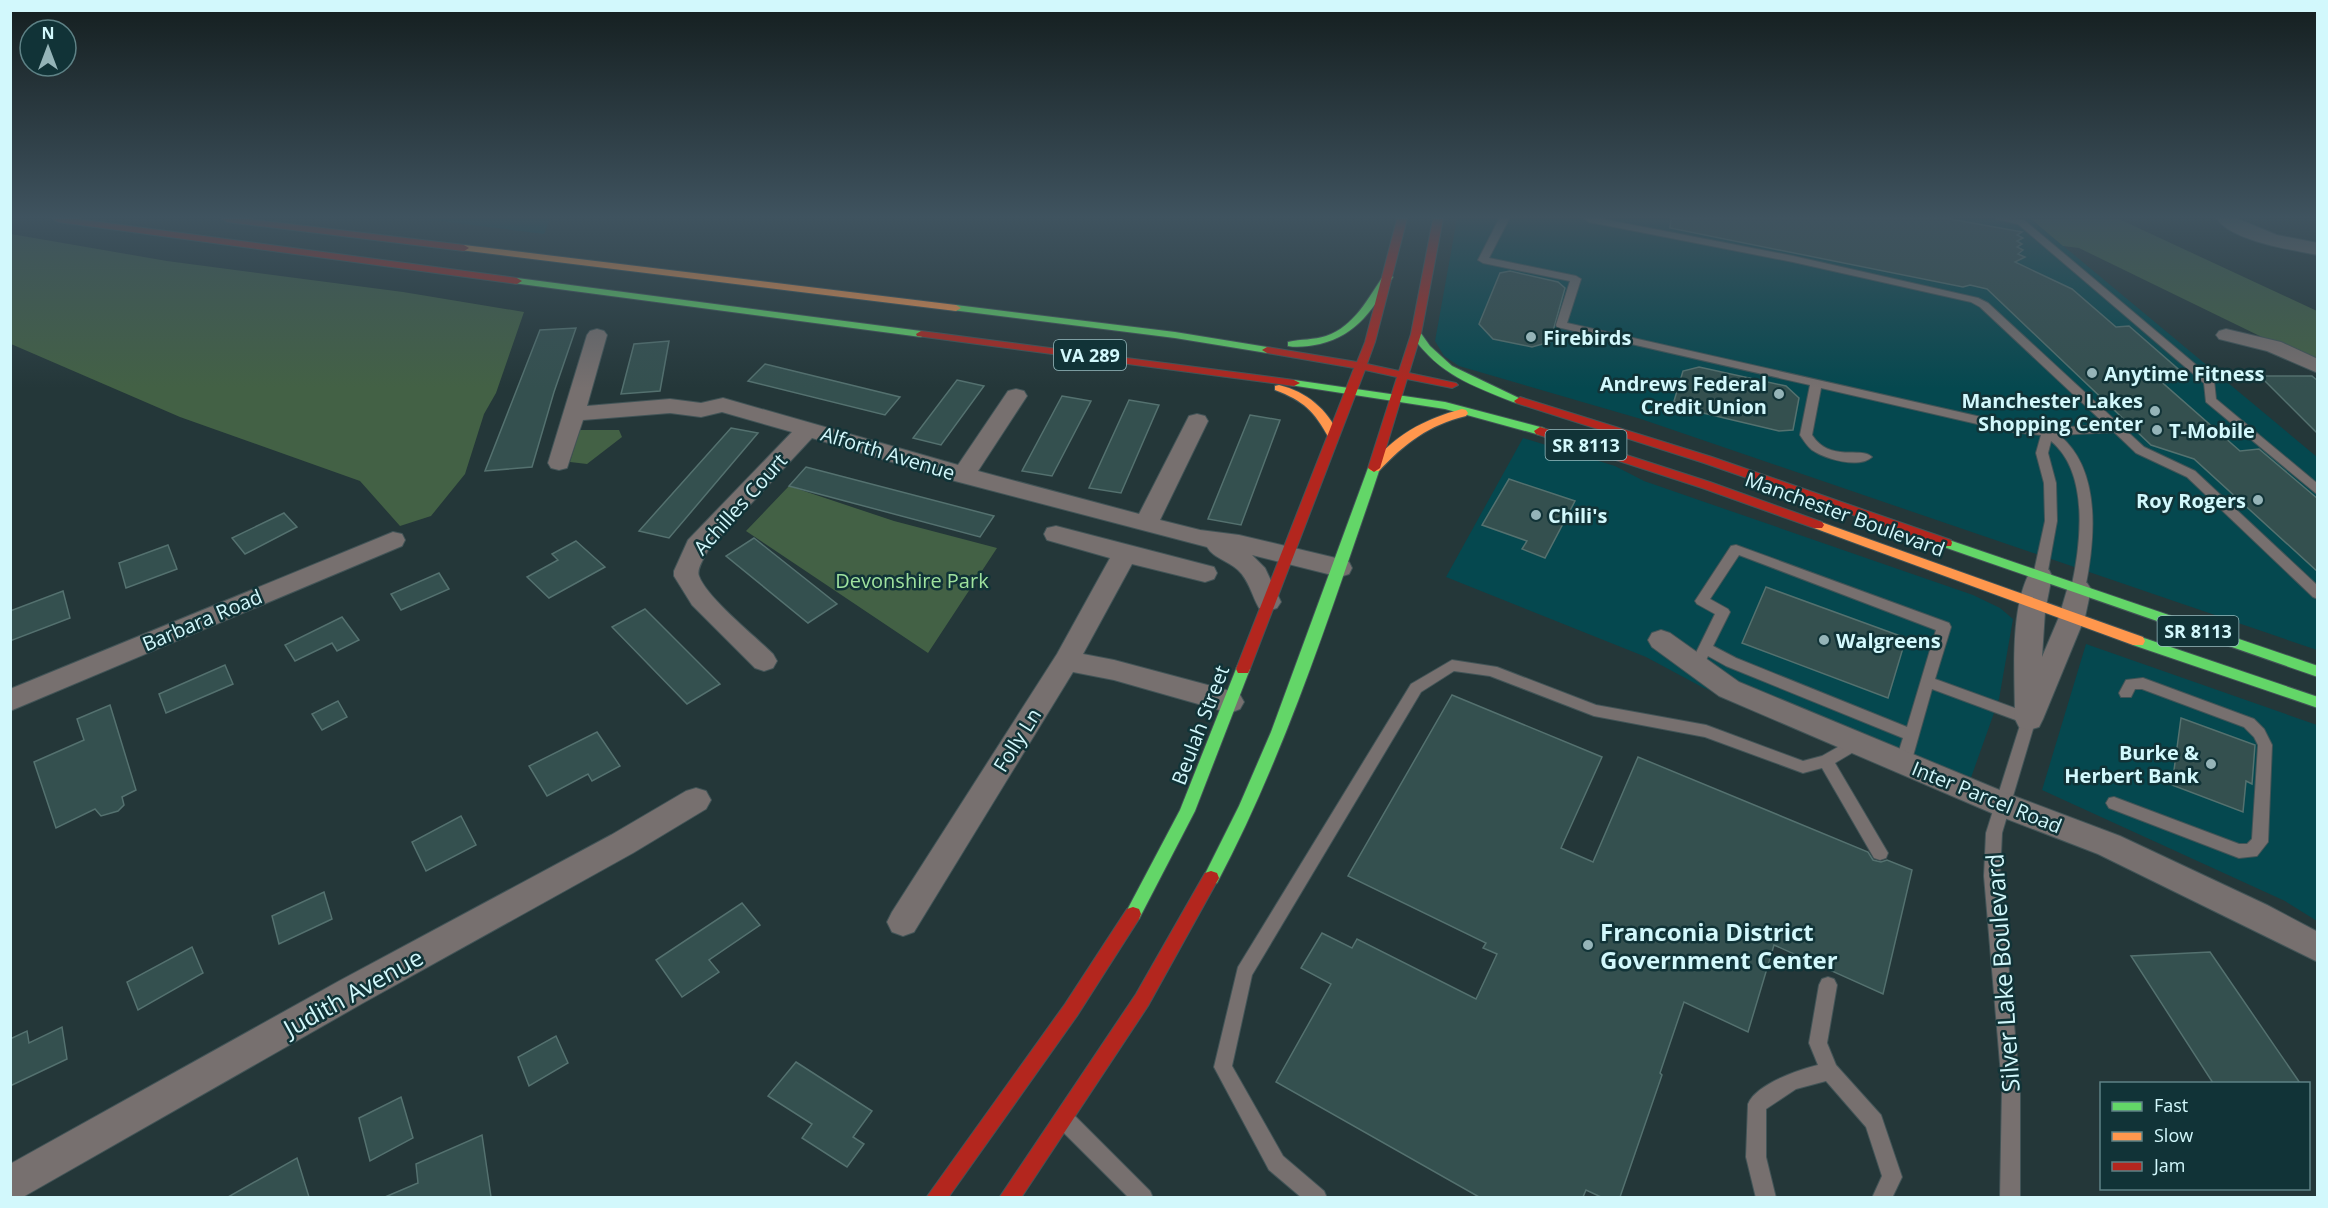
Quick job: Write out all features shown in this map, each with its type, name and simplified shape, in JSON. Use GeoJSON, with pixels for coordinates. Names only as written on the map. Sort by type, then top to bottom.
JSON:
{"type":"FeatureCollection","features":[{"type":"Feature","properties":{"kind":"main road","name":"VA 289"},"geometry":{"type":"LineString","coordinates":[[473,275],[1352,391]]}},
{"type":"Feature","properties":{"kind":"main road","name":"VA 289"},"geometry":{"type":"LineString","coordinates":[[688,275],[1175,335],[1361,366]]}},
{"type":"Feature","properties":{"kind":"main road"},"geometry":{"type":"LineString","coordinates":[[1009,1197],[1142,1000],[1227,849],[1279,733],[1375,468],[1405,375],[1416,334],[1427,275]]}},
{"type":"Feature","properties":{"kind":"main road"},"geometry":{"type":"LineString","coordinates":[[1175,335],[1292,344],[1332,339],[1353,328],[1389,277]]}},
{"type":"Feature","properties":{"kind":"main road","name":"Beulah Street"},"geometry":{"type":"LineString","coordinates":[[936,1197],[1056,1033],[1122,935],[1169,850],[1187,811],[1352,391],[1389,277]]}},
{"type":"Feature","properties":{"kind":"main road"},"geometry":{"type":"LineString","coordinates":[[1416,334],[1427,352],[1445,369],[1517,400]]}},
{"type":"Feature","properties":{"kind":"main road","name":"Manchester Boulevard"},"geometry":{"type":"LineString","coordinates":[[1361,366],[1517,400],[1655,442],[2318,672]]}},
{"type":"Feature","properties":{"kind":"main road"},"geometry":{"type":"LineString","coordinates":[[1247,376],[1311,402],[1322,412],[1333,435]]}},
{"type":"Feature","properties":{"kind":"main road","name":"Manchester Boulevard"},"geometry":{"type":"LineString","coordinates":[[1352,391],[1471,411],[1582,443],[2318,703]]}},
{"type":"Feature","properties":{"kind":"main road"},"geometry":{"type":"LineString","coordinates":[[1375,468],[1405,435],[1418,426],[1443,417],[1471,411]]}},
{"type":"Feature","properties":{"kind":"street"},"geometry":{"type":"LineString","coordinates":[[559,463],[597,335]]}},
{"type":"Feature","properties":{"kind":"street"},"geometry":{"type":"LineString","coordinates":[[2226,335],[2274,346],[2318,367]]}},
{"type":"Feature","properties":{"kind":"street"},"geometry":{"type":"LineString","coordinates":[[963,476],[1016,396]]}},
{"type":"Feature","properties":{"kind":"street","name":"Alforth Avenue"},"geometry":{"type":"LineString","coordinates":[[574,414],[670,406],[701,410],[723,405],[963,476],[1200,538],[1239,543],[1340,568]]}},
{"type":"Feature","properties":{"kind":"street"},"geometry":{"type":"LineString","coordinates":[[1146,524],[1197,422]]}},
{"type":"Feature","properties":{"kind":"street","name":"Achilles Court"},"geometry":{"type":"LineString","coordinates":[[764,661],[701,599],[686,576],[686,571],[698,546],[808,429]]}},
{"type":"Feature","properties":{"kind":"street"},"geometry":{"type":"LineString","coordinates":[[1056,534],[1125,554],[1205,573]]}},
{"type":"Feature","properties":{"kind":"street","name":"Alforth Avenue"},"geometry":{"type":"LineString","coordinates":[[1200,538],[1245,560],[1259,575],[1268,602]]}},
{"type":"Feature","properties":{"kind":"street","name":"Barbara Road"},"geometry":{"type":"LineString","coordinates":[[10,700],[393,540]]}},
{"type":"Feature","properties":{"kind":"street","name":"Folly Ln"},"geometry":{"type":"LineString","coordinates":[[903,922],[1066,661],[1125,554]]}},
{"type":"Feature","properties":{"kind":"street","name":"Silver Lake Boulevard"},"geometry":{"type":"LineString","coordinates":[[2029,718],[2032,601],[2040,576]]}},
{"type":"Feature","properties":{"kind":"street","name":"Silver Lake Boulevard"},"geometry":{"type":"LineString","coordinates":[[2029,718],[2072,617],[2078,589]]}},
{"type":"Feature","properties":{"kind":"street","name":"Inter Parcel Road"},"geometry":{"type":"LineString","coordinates":[[1661,640],[1701,657],[1730,689],[2004,805],[2136,857],[2318,948]]}},
{"type":"Feature","properties":{"kind":"street"},"geometry":{"type":"LineString","coordinates":[[1066,661],[1114,670],[1230,702]]}},
{"type":"Feature","properties":{"kind":"street","name":"Judith Avenue"},"geometry":{"type":"LineString","coordinates":[[10,1184],[351,992],[622,844],[696,800]]}},
{"type":"Feature","properties":{"kind":"lane"},"geometry":{"type":"LineString","coordinates":[[1558,275],[1576,279],[1560,325],[2012,428],[2048,432],[2117,428]]}},
{"type":"Feature","properties":{"kind":"lane"},"geometry":{"type":"LineString","coordinates":[[1865,275],[1974,300],[1994,312],[2140,450],[2191,474],[2318,594]]}},
{"type":"Feature","properties":{"kind":"lane"},"geometry":{"type":"LineString","coordinates":[[2084,275],[2210,382],[2210,400],[2318,490]]}},
{"type":"Feature","properties":{"kind":"lane"},"geometry":{"type":"LineString","coordinates":[[1815,383],[1806,435],[1808,439],[1814,446],[1826,452],[1856,458],[1866,457]]}},
{"type":"Feature","properties":{"kind":"lane"},"geometry":{"type":"LineString","coordinates":[[2040,576],[2051,521],[2050,483],[2042,453],[2048,432]]}},
{"type":"Feature","properties":{"kind":"lane"},"geometry":{"type":"LineString","coordinates":[[2048,432],[2071,454],[2083,491],[2087,530],[2083,569],[2078,589]]}},
{"type":"Feature","properties":{"kind":"lane"},"geometry":{"type":"LineString","coordinates":[[1903,763],[1944,627],[1736,549],[1702,601],[1723,612],[1701,657],[1731,662],[1911,735]]}},
{"type":"Feature","properties":{"kind":"lane"},"geometry":{"type":"LineString","coordinates":[[1317,1197],[1276,1164],[1223,1067],[1244,973],[1416,688],[1452,664],[1492,670],[1594,710],[1706,730],[1803,767],[1826,761],[1857,743]]}},
{"type":"Feature","properties":{"kind":"lane"},"geometry":{"type":"LineString","coordinates":[[1928,682],[2029,718]]}},
{"type":"Feature","properties":{"kind":"lane"},"geometry":{"type":"LineString","coordinates":[[2114,803],[2239,851],[2251,851],[2260,842],[2265,746],[2259,733],[2249,723],[2232,715],[2143,683],[2131,684],[2126,693]]}},
{"type":"Feature","properties":{"kind":"lane","name":"Silver Lake Boulevard"},"geometry":{"type":"LineString","coordinates":[[2010,1197],[2011,1087],[1992,876],[1994,832],[2029,718]]}},
{"type":"Feature","properties":{"kind":"lane"},"geometry":{"type":"LineString","coordinates":[[1826,761],[1880,853]]}},
{"type":"Feature","properties":{"kind":"lane"},"geometry":{"type":"LineString","coordinates":[[1828,984],[1818,1043],[1829,1071],[1874,1122],[1893,1177],[1882,1197]]}},
{"type":"Feature","properties":{"kind":"lane"},"geometry":{"type":"LineString","coordinates":[[1766,1197],[1756,1157],[1757,1104],[1792,1081],[1829,1071]]}},
{"type":"Feature","properties":{"kind":"lane"},"geometry":{"type":"LineString","coordinates":[[1064,1118],[1143,1197]]}},
{"type":"Feature","properties":{"kind":"shaded area"},"geometry":{"type":"Polygon","coordinates":[[[1447,275],[2099,275],[2317,457],[2317,650],[1641,419],[1459,366],[1444,356],[1435,341],[1447,275]]]}},
{"type":"Feature","properties":{"kind":"shaded area"},"geometry":{"type":"Polygon","coordinates":[[[1523,438],[1615,466],[1644,481],[1973,595],[2000,608],[2013,619],[1999,699],[1963,800],[1702,687],[1646,657],[1446,577],[1523,438]]]}},
{"type":"Feature","properties":{"kind":"shaded area"},"geometry":{"type":"Polygon","coordinates":[[[2086,644],[2317,725],[2317,921],[2285,901],[2042,790],[2086,644]]]}},
{"type":"Feature","properties":{"kind":"green space"},"geometry":{"type":"Polygon","coordinates":[[[11,275],[276,275],[403,292],[524,312],[496,393],[484,414],[465,474],[431,516],[400,526],[360,481],[180,417],[11,344],[11,275]]]}},
{"type":"Feature","properties":{"kind":"green space"},"geometry":{"type":"Polygon","coordinates":[[[2135,275],[2240,275],[2317,311],[2317,364],[2135,275]]]}},
{"type":"Feature","properties":{"kind":"green space"},"geometry":{"type":"Polygon","coordinates":[[[580,430],[619,430],[622,437],[587,464],[570,462],[580,430]]]}},
{"type":"Feature","properties":{"kind":"green space","name":"Devonshire Park"},"geometry":{"type":"Polygon","coordinates":[[[789,486],[894,521],[997,548],[928,653],[746,531],[789,486]]]}},
{"type":"Feature","properties":{"kind":"building"},"geometry":{"type":"Polygon","coordinates":[[[1499,275],[1529,275],[1558,282],[1565,288],[1550,342],[1532,347],[1493,339],[1479,324],[1499,275]]]}},
{"type":"Feature","properties":{"kind":"building","name":"Manchester Lakes Shopping Center"},"geometry":{"type":"Polygon","coordinates":[[[1905,275],[2043,275],[2072,289],[2116,327],[2129,326],[2185,375],[2156,377],[2240,451],[2259,449],[2318,499],[2318,572],[2194,459],[2151,445],[1987,289],[1970,285],[1963,287],[1905,275]]]}},
{"type":"Feature","properties":{"kind":"building"},"geometry":{"type":"Polygon","coordinates":[[[576,328],[532,467],[485,471],[540,330],[576,328]]]}},
{"type":"Feature","properties":{"kind":"building"},"geometry":{"type":"Polygon","coordinates":[[[669,341],[660,391],[621,394],[634,344],[669,341]]]}},
{"type":"Feature","properties":{"kind":"building"},"geometry":{"type":"Polygon","coordinates":[[[765,364],[900,397],[885,415],[748,381],[765,364]]]}},
{"type":"Feature","properties":{"kind":"building"},"geometry":{"type":"Polygon","coordinates":[[[1699,367],[1786,386],[1799,398],[1793,430],[1779,431],[1682,408],[1674,401],[1683,371],[1699,367]]]}},
{"type":"Feature","properties":{"kind":"building"},"geometry":{"type":"Polygon","coordinates":[[[2260,376],[2312,376],[2318,381],[2318,434],[2260,376]]]}},
{"type":"Feature","properties":{"kind":"building"},"geometry":{"type":"Polygon","coordinates":[[[957,380],[984,386],[941,445],[913,438],[957,380]]]}},
{"type":"Feature","properties":{"kind":"building"},"geometry":{"type":"Polygon","coordinates":[[[1062,396],[1091,401],[1052,476],[1022,471],[1062,396]]]}},
{"type":"Feature","properties":{"kind":"building"},"geometry":{"type":"Polygon","coordinates":[[[1129,400],[1159,405],[1121,493],[1089,488],[1129,400]]]}},
{"type":"Feature","properties":{"kind":"building"},"geometry":{"type":"Polygon","coordinates":[[[1250,415],[1280,420],[1241,525],[1208,519],[1250,415]]]}},
{"type":"Feature","properties":{"kind":"building"},"geometry":{"type":"Polygon","coordinates":[[[731,428],[758,433],[669,538],[639,531],[731,428]]]}},
{"type":"Feature","properties":{"kind":"building"},"geometry":{"type":"Polygon","coordinates":[[[806,467],[994,516],[980,537],[789,486],[806,467]]]}},
{"type":"Feature","properties":{"kind":"building"},"geometry":{"type":"Polygon","coordinates":[[[1509,479],[1575,501],[1545,558],[1522,549],[1527,541],[1482,525],[1509,479]]]}},
{"type":"Feature","properties":{"kind":"building"},"geometry":{"type":"Polygon","coordinates":[[[284,513],[297,527],[245,554],[232,538],[284,513]]]}},
{"type":"Feature","properties":{"kind":"building"},"geometry":{"type":"Polygon","coordinates":[[[754,538],[837,604],[808,623],[726,556],[754,538]]]}},
{"type":"Feature","properties":{"kind":"building"},"geometry":{"type":"Polygon","coordinates":[[[576,541],[605,567],[549,598],[527,577],[558,560],[552,554],[576,541]]]}},
{"type":"Feature","properties":{"kind":"building"},"geometry":{"type":"Polygon","coordinates":[[[168,545],[177,569],[126,588],[119,563],[168,545]]]}},
{"type":"Feature","properties":{"kind":"building"},"geometry":{"type":"Polygon","coordinates":[[[439,573],[449,589],[401,610],[391,594],[439,573]]]}},
{"type":"Feature","properties":{"kind":"building","name":"Walgreens"},"geometry":{"type":"Polygon","coordinates":[[[1766,587],[1906,638],[1888,698],[1742,643],[1766,587]]]}},
{"type":"Feature","properties":{"kind":"building"},"geometry":{"type":"Polygon","coordinates":[[[63,591],[70,618],[10,641],[10,611],[63,591]]]}},
{"type":"Feature","properties":{"kind":"building"},"geometry":{"type":"Polygon","coordinates":[[[645,609],[720,684],[687,704],[612,627],[645,609]]]}},
{"type":"Feature","properties":{"kind":"building"},"geometry":{"type":"Polygon","coordinates":[[[342,617],[359,640],[337,651],[332,643],[295,661],[285,645],[342,617]]]}},
{"type":"Feature","properties":{"kind":"building"},"geometry":{"type":"Polygon","coordinates":[[[225,665],[233,684],[166,713],[159,694],[225,665]]]}},
{"type":"Feature","properties":{"kind":"building","name":"Franconia District Government Center"},"geometry":{"type":"Polygon","coordinates":[[[1452,695],[1602,757],[1561,848],[1593,862],[1638,757],[1868,852],[1873,860],[1881,862],[1887,860],[1912,870],[1883,994],[1774,945],[1748,1032],[1684,1002],[1660,1073],[1662,1075],[1620,1197],[1601,1197],[1586,1190],[1583,1197],[1479,1197],[1276,1082],[1331,984],[1301,968],[1322,933],[1352,948],[1357,939],[1476,999],[1497,954],[1483,948],[1486,943],[1348,876],[1452,695]]]}},
{"type":"Feature","properties":{"kind":"building"},"geometry":{"type":"Polygon","coordinates":[[[338,701],[347,717],[322,730],[312,714],[338,701]]]}},
{"type":"Feature","properties":{"kind":"building"},"geometry":{"type":"Polygon","coordinates":[[[110,705],[136,790],[122,797],[124,805],[118,811],[101,816],[95,809],[56,828],[34,762],[84,740],[77,719],[110,705]]]}},
{"type":"Feature","properties":{"kind":"building"},"geometry":{"type":"Polygon","coordinates":[[[2181,718],[2255,745],[2252,784],[2246,781],[2243,812],[2172,785],[2181,718]]]}},
{"type":"Feature","properties":{"kind":"building"},"geometry":{"type":"Polygon","coordinates":[[[597,732],[620,766],[592,781],[588,774],[547,796],[529,766],[597,732]]]}},
{"type":"Feature","properties":{"kind":"building"},"geometry":{"type":"Polygon","coordinates":[[[461,816],[476,845],[426,871],[412,842],[461,816]]]}},
{"type":"Feature","properties":{"kind":"building"},"geometry":{"type":"Polygon","coordinates":[[[324,892],[332,919],[279,944],[272,916],[324,892]]]}},
{"type":"Feature","properties":{"kind":"building"},"geometry":{"type":"Polygon","coordinates":[[[742,903],[760,925],[709,960],[719,972],[682,997],[656,960],[742,903]]]}},
{"type":"Feature","properties":{"kind":"building"},"geometry":{"type":"Polygon","coordinates":[[[192,947],[203,973],[138,1010],[127,982],[192,947]]]}},
{"type":"Feature","properties":{"kind":"building"},"geometry":{"type":"Polygon","coordinates":[[[2210,952],[2299,1082],[2212,1082],[2131,956],[2210,952]]]}},
{"type":"Feature","properties":{"kind":"building"},"geometry":{"type":"Polygon","coordinates":[[[62,1027],[67,1059],[10,1086],[10,1039],[27,1031],[29,1043],[62,1027]]]}},
{"type":"Feature","properties":{"kind":"building"},"geometry":{"type":"Polygon","coordinates":[[[556,1036],[568,1063],[529,1086],[518,1057],[556,1036]]]}},
{"type":"Feature","properties":{"kind":"building"},"geometry":{"type":"Polygon","coordinates":[[[796,1062],[872,1111],[853,1137],[864,1144],[847,1167],[802,1138],[812,1124],[768,1096],[796,1062]]]}},
{"type":"Feature","properties":{"kind":"building"},"geometry":{"type":"Polygon","coordinates":[[[401,1097],[413,1138],[370,1161],[359,1118],[401,1097]]]}},
{"type":"Feature","properties":{"kind":"building"},"geometry":{"type":"Polygon","coordinates":[[[482,1135],[491,1197],[385,1197],[418,1183],[416,1164],[482,1135]]]}},
{"type":"Feature","properties":{"kind":"building"},"geometry":{"type":"Polygon","coordinates":[[[297,1158],[309,1197],[228,1197],[297,1158]]]}},
{"type":"Feature","properties":{"kind":"traffic: fast"},"geometry":{"type":"LineString","coordinates":[[1292,344],[1328,339],[1351,327],[1369,306],[1388,277]]}},
{"type":"Feature","properties":{"kind":"traffic: fast"},"geometry":{"type":"LineString","coordinates":[[517,281],[921,334]]}},
{"type":"Feature","properties":{"kind":"traffic: fast"},"geometry":{"type":"LineString","coordinates":[[956,308],[1175,335],[1267,350]]}},
{"type":"Feature","properties":{"kind":"traffic: fast"},"geometry":{"type":"LineString","coordinates":[[1416,334],[1437,359],[1460,376],[1517,400]]}},
{"type":"Feature","properties":{"kind":"traffic: fast"},"geometry":{"type":"LineString","coordinates":[[1294,383],[1445,406],[1540,431]]}},
{"type":"Feature","properties":{"kind":"traffic: fast"},"geometry":{"type":"LineString","coordinates":[[1211,878],[1247,806],[1278,732],[1374,468]]}},
{"type":"Feature","properties":{"kind":"traffic: fast"},"geometry":{"type":"LineString","coordinates":[[1946,543],[2318,672]]}},
{"type":"Feature","properties":{"kind":"traffic: fast"},"geometry":{"type":"LineString","coordinates":[[2138,641],[2318,703]]}},
{"type":"Feature","properties":{"kind":"traffic: fast"},"geometry":{"type":"LineString","coordinates":[[1133,914],[1187,811],[1243,669]]}},
{"type":"Feature","properties":{"kind":"traffic: slow"},"geometry":{"type":"LineString","coordinates":[[688,275],[956,308]]}},
{"type":"Feature","properties":{"kind":"traffic: slow"},"geometry":{"type":"LineString","coordinates":[[1279,388],[1297,395],[1312,405],[1324,418],[1333,435]]}},
{"type":"Feature","properties":{"kind":"traffic: slow"},"geometry":{"type":"LineString","coordinates":[[1375,468],[1413,432],[1435,421],[1462,413]]}},
{"type":"Feature","properties":{"kind":"traffic: slow"},"geometry":{"type":"LineString","coordinates":[[1818,525],[2138,641]]}},
{"type":"Feature","properties":{"kind":"traffic: jam"},"geometry":{"type":"LineString","coordinates":[[475,275],[517,281]]}},
{"type":"Feature","properties":{"kind":"traffic: jam"},"geometry":{"type":"LineString","coordinates":[[1243,669],[1370,342],[1387,275]]}},
{"type":"Feature","properties":{"kind":"traffic: jam"},"geometry":{"type":"LineString","coordinates":[[1374,468],[1416,334],[1427,275]]}},
{"type":"Feature","properties":{"kind":"traffic: jam"},"geometry":{"type":"LineString","coordinates":[[921,334],[1294,383]]}},
{"type":"Feature","properties":{"kind":"traffic: jam"},"geometry":{"type":"LineString","coordinates":[[1267,350],[1337,361],[1452,385]]}},
{"type":"Feature","properties":{"kind":"traffic: jam"},"geometry":{"type":"LineString","coordinates":[[1520,401],[1708,460],[1946,543]]}},
{"type":"Feature","properties":{"kind":"traffic: jam"},"geometry":{"type":"LineString","coordinates":[[1540,431],[1706,485],[1818,525]]}},
{"type":"Feature","properties":{"kind":"traffic: jam"},"geometry":{"type":"LineString","coordinates":[[1009,1198],[1142,1000],[1211,878]]}},
{"type":"Feature","properties":{"kind":"traffic: jam"},"geometry":{"type":"LineString","coordinates":[[936,1198],[1071,1010],[1133,914]]}},
{"type":"Feature","properties":{"kind":"place","name":"Firebirds"},"geometry":{"type":"Point","coordinates":[1531,337]}},
{"type":"Feature","properties":{"kind":"place","name":"Anytime Fitness"},"geometry":{"type":"Point","coordinates":[2092,373]}},
{"type":"Feature","properties":{"kind":"place","name":"Andrews Federal Credit Union"},"geometry":{"type":"Point","coordinates":[1779,394]}},
{"type":"Feature","properties":{"kind":"place","name":"Manchester Lakes Shopping Center"},"geometry":{"type":"Point","coordinates":[2155,411]}},
{"type":"Feature","properties":{"kind":"place","name":"T-Mobile"},"geometry":{"type":"Point","coordinates":[2157,430]}},
{"type":"Feature","properties":{"kind":"place","name":"Roy Rogers"},"geometry":{"type":"Point","coordinates":[2258,500]}},
{"type":"Feature","properties":{"kind":"place","name":"Chili's"},"geometry":{"type":"Point","coordinates":[1536,515]}},
{"type":"Feature","properties":{"kind":"place","name":"Walgreens"},"geometry":{"type":"Point","coordinates":[1824,640]}},
{"type":"Feature","properties":{"kind":"place","name":"Burke & Herbert Bank"},"geometry":{"type":"Point","coordinates":[2211,764]}},
{"type":"Feature","properties":{"kind":"place","name":"Franconia District Government Center"},"geometry":{"type":"Point","coordinates":[1588,945]}}]}
